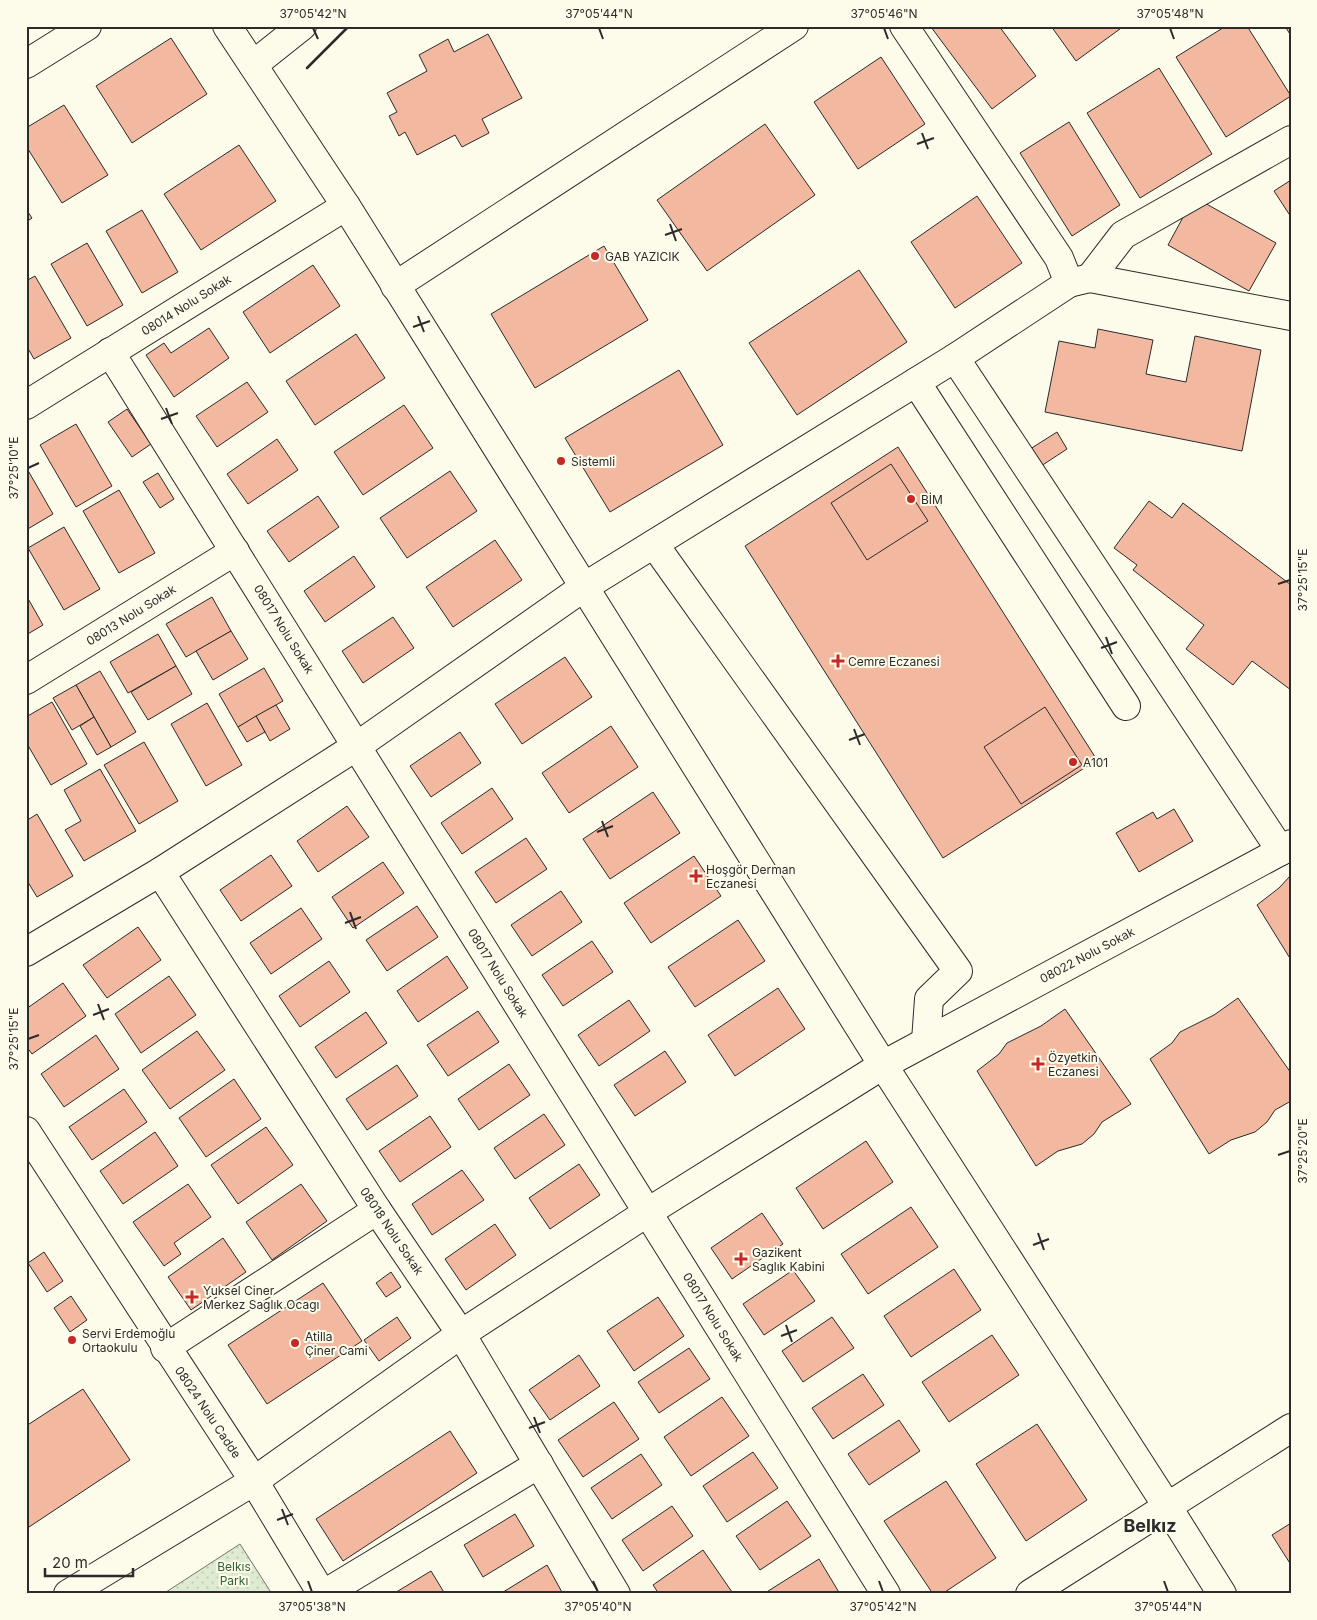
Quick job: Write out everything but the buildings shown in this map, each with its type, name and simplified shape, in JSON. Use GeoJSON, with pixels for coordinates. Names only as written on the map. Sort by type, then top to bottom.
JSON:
{"type":"FeatureCollection","features":[{"type":"Feature","properties":{"kind":"street"},"geometry":{"type":"LineString","coordinates":[[26,64],[87,26]]}},
{"type":"Feature","properties":{"kind":"street"},"geometry":{"type":"LineString","coordinates":[[227,26],[346,206],[882,1065],[1222,1594]]}},
{"type":"Feature","properties":{"kind":"street"},"geometry":{"type":"LineString","coordinates":[[253,65],[302,26]]}},
{"type":"Feature","properties":{"kind":"street"},"geometry":{"type":"LineString","coordinates":[[395,286],[794,26]]}},
{"type":"Feature","properties":{"kind":"street"},"geometry":{"type":"LineString","coordinates":[[904,26],[1059,258],[1080,281],[1291,316]]}},
{"type":"Feature","properties":{"kind":"street"},"geometry":{"type":"LineString","coordinates":[[26,952],[160,872],[357,746],[584,587],[1080,281],[1123,235],[1291,140]]}},
{"type":"Feature","properties":{"kind":"street","name":"08014 Nolu Sokak"},"geometry":{"type":"LineString","coordinates":[[26,405],[346,206]]}},
{"type":"Feature","properties":{"kind":"street","name":"08017 Nolu Sokak"},"geometry":{"type":"LineString","coordinates":[[110,352],[886,1594]]}},
{"type":"Feature","properties":{"kind":"street"},"geometry":{"type":"LineString","coordinates":[[955,358],[1286,848]]}},
{"type":"Feature","properties":{"kind":"street"},"geometry":{"type":"LineString","coordinates":[[916,382],[1126,706]]}},
{"type":"Feature","properties":{"kind":"street"},"geometry":{"type":"LineString","coordinates":[[654,544],[958,971],[929,999],[926,1041]]}},
{"type":"Feature","properties":{"kind":"street","name":"08013 Nolu Sokak"},"geometry":{"type":"LineString","coordinates":[[26,680],[235,551]]}},
{"type":"Feature","properties":{"kind":"street","name":"08022 Nolu Sokak"},"geometry":{"type":"LineString","coordinates":[[68,1594],[254,1481],[461,1334],[648,1212],[882,1065],[1286,848]]}},
{"type":"Feature","properties":{"kind":"street","name":"08018 Nolu Sokak"},"geometry":{"type":"LineString","coordinates":[[160,872],[377,1210],[461,1334],[616,1594]]}},
{"type":"Feature","properties":{"kind":"street","name":"08024 Nolu Cadde"},"geometry":{"type":"LineString","coordinates":[[26,1131],[165,1348],[254,1481],[323,1594]]}},
{"type":"Feature","properties":{"kind":"street"},"geometry":{"type":"LineString","coordinates":[[165,1348],[377,1210]]}},
{"type":"Feature","properties":{"kind":"street"},"geometry":{"type":"LineString","coordinates":[[1030,1594],[1291,1428]]}},
{"type":"Feature","properties":{"kind":"street"},"geometry":{"type":"LineString","coordinates":[[323,1594],[539,1464]]}},
{"type":"Feature","properties":{"kind":"green space","name":"Belkıs Parkı"},"geometry":{"type":"Polygon","coordinates":[[[240,1544],[272,1594],[163,1594],[240,1544]]]}},
{"type":"Feature","properties":{"kind":"wall"},"geometry":{"type":"LineString","coordinates":[[307,68],[349,26]]}},
{"type":"Feature","properties":{"kind":"place","name":"GAB YAZICIK"},"geometry":{"type":"Point","coordinates":[595,256]}},
{"type":"Feature","properties":{"kind":"place","name":"Sistemli"},"geometry":{"type":"Point","coordinates":[561,461]}},
{"type":"Feature","properties":{"kind":"place","name":"BİM"},"geometry":{"type":"Point","coordinates":[911,499]}},
{"type":"Feature","properties":{"kind":"place","name":"Cemre Eczanesi"},"geometry":{"type":"Point","coordinates":[838,661]}},
{"type":"Feature","properties":{"kind":"place","name":"A101"},"geometry":{"type":"Point","coordinates":[1073,762]}},
{"type":"Feature","properties":{"kind":"place","name":"Hoşgör Derman Eczanesi"},"geometry":{"type":"Point","coordinates":[696,876]}},
{"type":"Feature","properties":{"kind":"place","name":"Özyetkin Eczanesi"},"geometry":{"type":"Point","coordinates":[1038,1064]}},
{"type":"Feature","properties":{"kind":"place","name":"Gazikent Saglık Kabini"},"geometry":{"type":"Point","coordinates":[741,1259]}},
{"type":"Feature","properties":{"kind":"place","name":"Yuksel Ciner Merkez Saglık Ocagı"},"geometry":{"type":"Point","coordinates":[192,1297]}},
{"type":"Feature","properties":{"kind":"place","name":"Servi Erdemoğlu Ortaokulu"},"geometry":{"type":"Point","coordinates":[72,1340]}},
{"type":"Feature","properties":{"kind":"place","name":"Atilla Çiner Cami"},"geometry":{"type":"Point","coordinates":[295,1343]}},
{"type":"Feature","properties":{"kind":"district","name":"Belkız"},"geometry":{"type":"Point","coordinates":[1150,1525]}}]}
